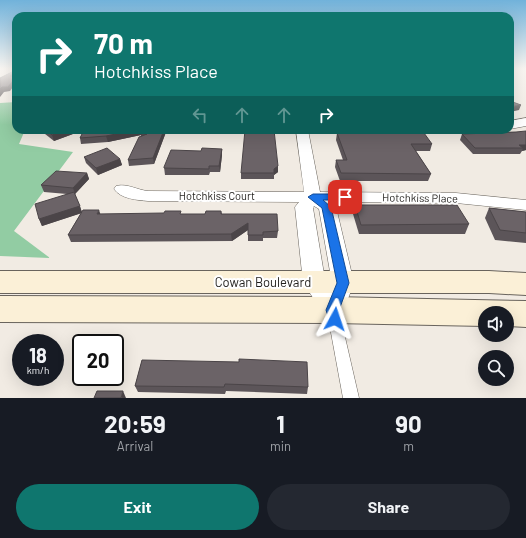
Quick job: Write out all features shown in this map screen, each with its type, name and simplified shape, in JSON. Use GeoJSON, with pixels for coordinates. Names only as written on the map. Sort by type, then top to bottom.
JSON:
{"type":"FeatureCollection","features":[{"type":"Feature","properties":{"kind":"main road","name":"Cowan Boulevard"},"geometry":{"type":"LineString","coordinates":[[0,282],[314,282],[338,296],[478,310]]}},
{"type":"Feature","properties":{"kind":"main road","name":"Cowan Boulevard"},"geometry":{"type":"LineString","coordinates":[[0,309],[338,296],[488,282],[526,284]]}},
{"type":"Feature","properties":{"kind":"main road","name":"Cowan Boulevard"},"geometry":{"type":"LineString","coordinates":[[514,313],[526,314]]}},
{"type":"Feature","properties":{"kind":"street"},"geometry":{"type":"LineString","coordinates":[[514,124],[526,122]]}},
{"type":"Feature","properties":{"kind":"street"},"geometry":{"type":"LineString","coordinates":[[303,134],[313,197],[326,207],[338,296]]}},
{"type":"Feature","properties":{"kind":"street","name":"Hotchkiss Court"},"geometry":{"type":"LineString","coordinates":[[122,189],[132,194],[148,196],[313,197]]}},
{"type":"Feature","properties":{"kind":"street"},"geometry":{"type":"LineString","coordinates":[[313,197],[304,207],[314,282]]}},
{"type":"Feature","properties":{"kind":"street","name":"Hotchkiss Place"},"geometry":{"type":"LineString","coordinates":[[313,197],[456,198],[526,205]]}},
{"type":"Feature","properties":{"kind":"lane"},"geometry":{"type":"LineString","coordinates":[[338,296],[351,398]]}},
{"type":"Feature","properties":{"kind":"green space"},"geometry":{"type":"Polygon","coordinates":[[[12,102],[12,134],[23,134],[19,144],[73,152],[14,231],[50,258],[0,256],[0,103],[12,102]]]}},
{"type":"Feature","properties":{"kind":"building"},"geometry":{"type":"Polygon","coordinates":[[[514,102],[521,105],[514,106],[514,102]]]}},
{"type":"Feature","properties":{"kind":"building"},"geometry":{"type":"Polygon","coordinates":[[[526,131],[526,145],[519,145],[523,148],[475,148],[462,134],[514,134],[514,132],[526,131]]]}},
{"type":"Feature","properties":{"kind":"building"},"geometry":{"type":"Polygon","coordinates":[[[82,134],[116,134],[106,136],[80,138],[82,134]]]}},
{"type":"Feature","properties":{"kind":"building"},"geometry":{"type":"Polygon","coordinates":[[[147,134],[162,134],[153,158],[128,160],[139,137],[147,134]]]}},
{"type":"Feature","properties":{"kind":"building"},"geometry":{"type":"Polygon","coordinates":[[[245,134],[274,134],[278,166],[274,169],[274,173],[241,173],[245,134]]]}},
{"type":"Feature","properties":{"kind":"building"},"geometry":{"type":"Polygon","coordinates":[[[337,134],[425,134],[432,144],[411,144],[431,174],[341,173],[336,160],[347,160],[337,134]]]}},
{"type":"Feature","properties":{"kind":"building"},"geometry":{"type":"Polygon","coordinates":[[[107,148],[120,159],[96,168],[84,157],[107,148]]]}},
{"type":"Feature","properties":{"kind":"building"},"geometry":{"type":"Polygon","coordinates":[[[202,148],[222,149],[219,166],[209,166],[209,169],[164,168],[171,150],[201,151],[202,148]]]}},
{"type":"Feature","properties":{"kind":"building"},"geometry":{"type":"Polygon","coordinates":[[[56,171],[87,173],[73,188],[41,185],[56,171]]]}},
{"type":"Feature","properties":{"kind":"building"},"geometry":{"type":"Polygon","coordinates":[[[74,192],[80,206],[39,219],[35,204],[74,192]]]}},
{"type":"Feature","properties":{"kind":"building"},"geometry":{"type":"Polygon","coordinates":[[[355,205],[457,205],[469,224],[361,225],[355,205]]]}},
{"type":"Feature","properties":{"kind":"building"},"geometry":{"type":"Polygon","coordinates":[[[489,208],[526,212],[526,233],[500,230],[489,208]]]}},
{"type":"Feature","properties":{"kind":"building"},"geometry":{"type":"Polygon","coordinates":[[[83,210],[99,210],[97,214],[164,213],[165,211],[181,211],[180,214],[205,214],[206,211],[221,211],[221,214],[277,214],[278,231],[263,232],[263,235],[248,235],[248,223],[231,234],[68,235],[83,210]]]}},
{"type":"Feature","properties":{"kind":"building"},"geometry":{"type":"Polygon","coordinates":[[[239,359],[307,362],[308,387],[225,384],[224,387],[135,386],[142,360],[239,362],[239,359]]]}},
{"type":"Feature","properties":{"kind":"building"},"geometry":{"type":"Polygon","coordinates":[[[97,391],[123,391],[121,398],[94,398],[97,391]]]}},
{"type":"Feature","properties":{"kind":"route"},"geometry":{"type":"LineString","coordinates":[[335,319],[333,310],[343,283],[326,207],[313,197],[345,197]]}}]}
